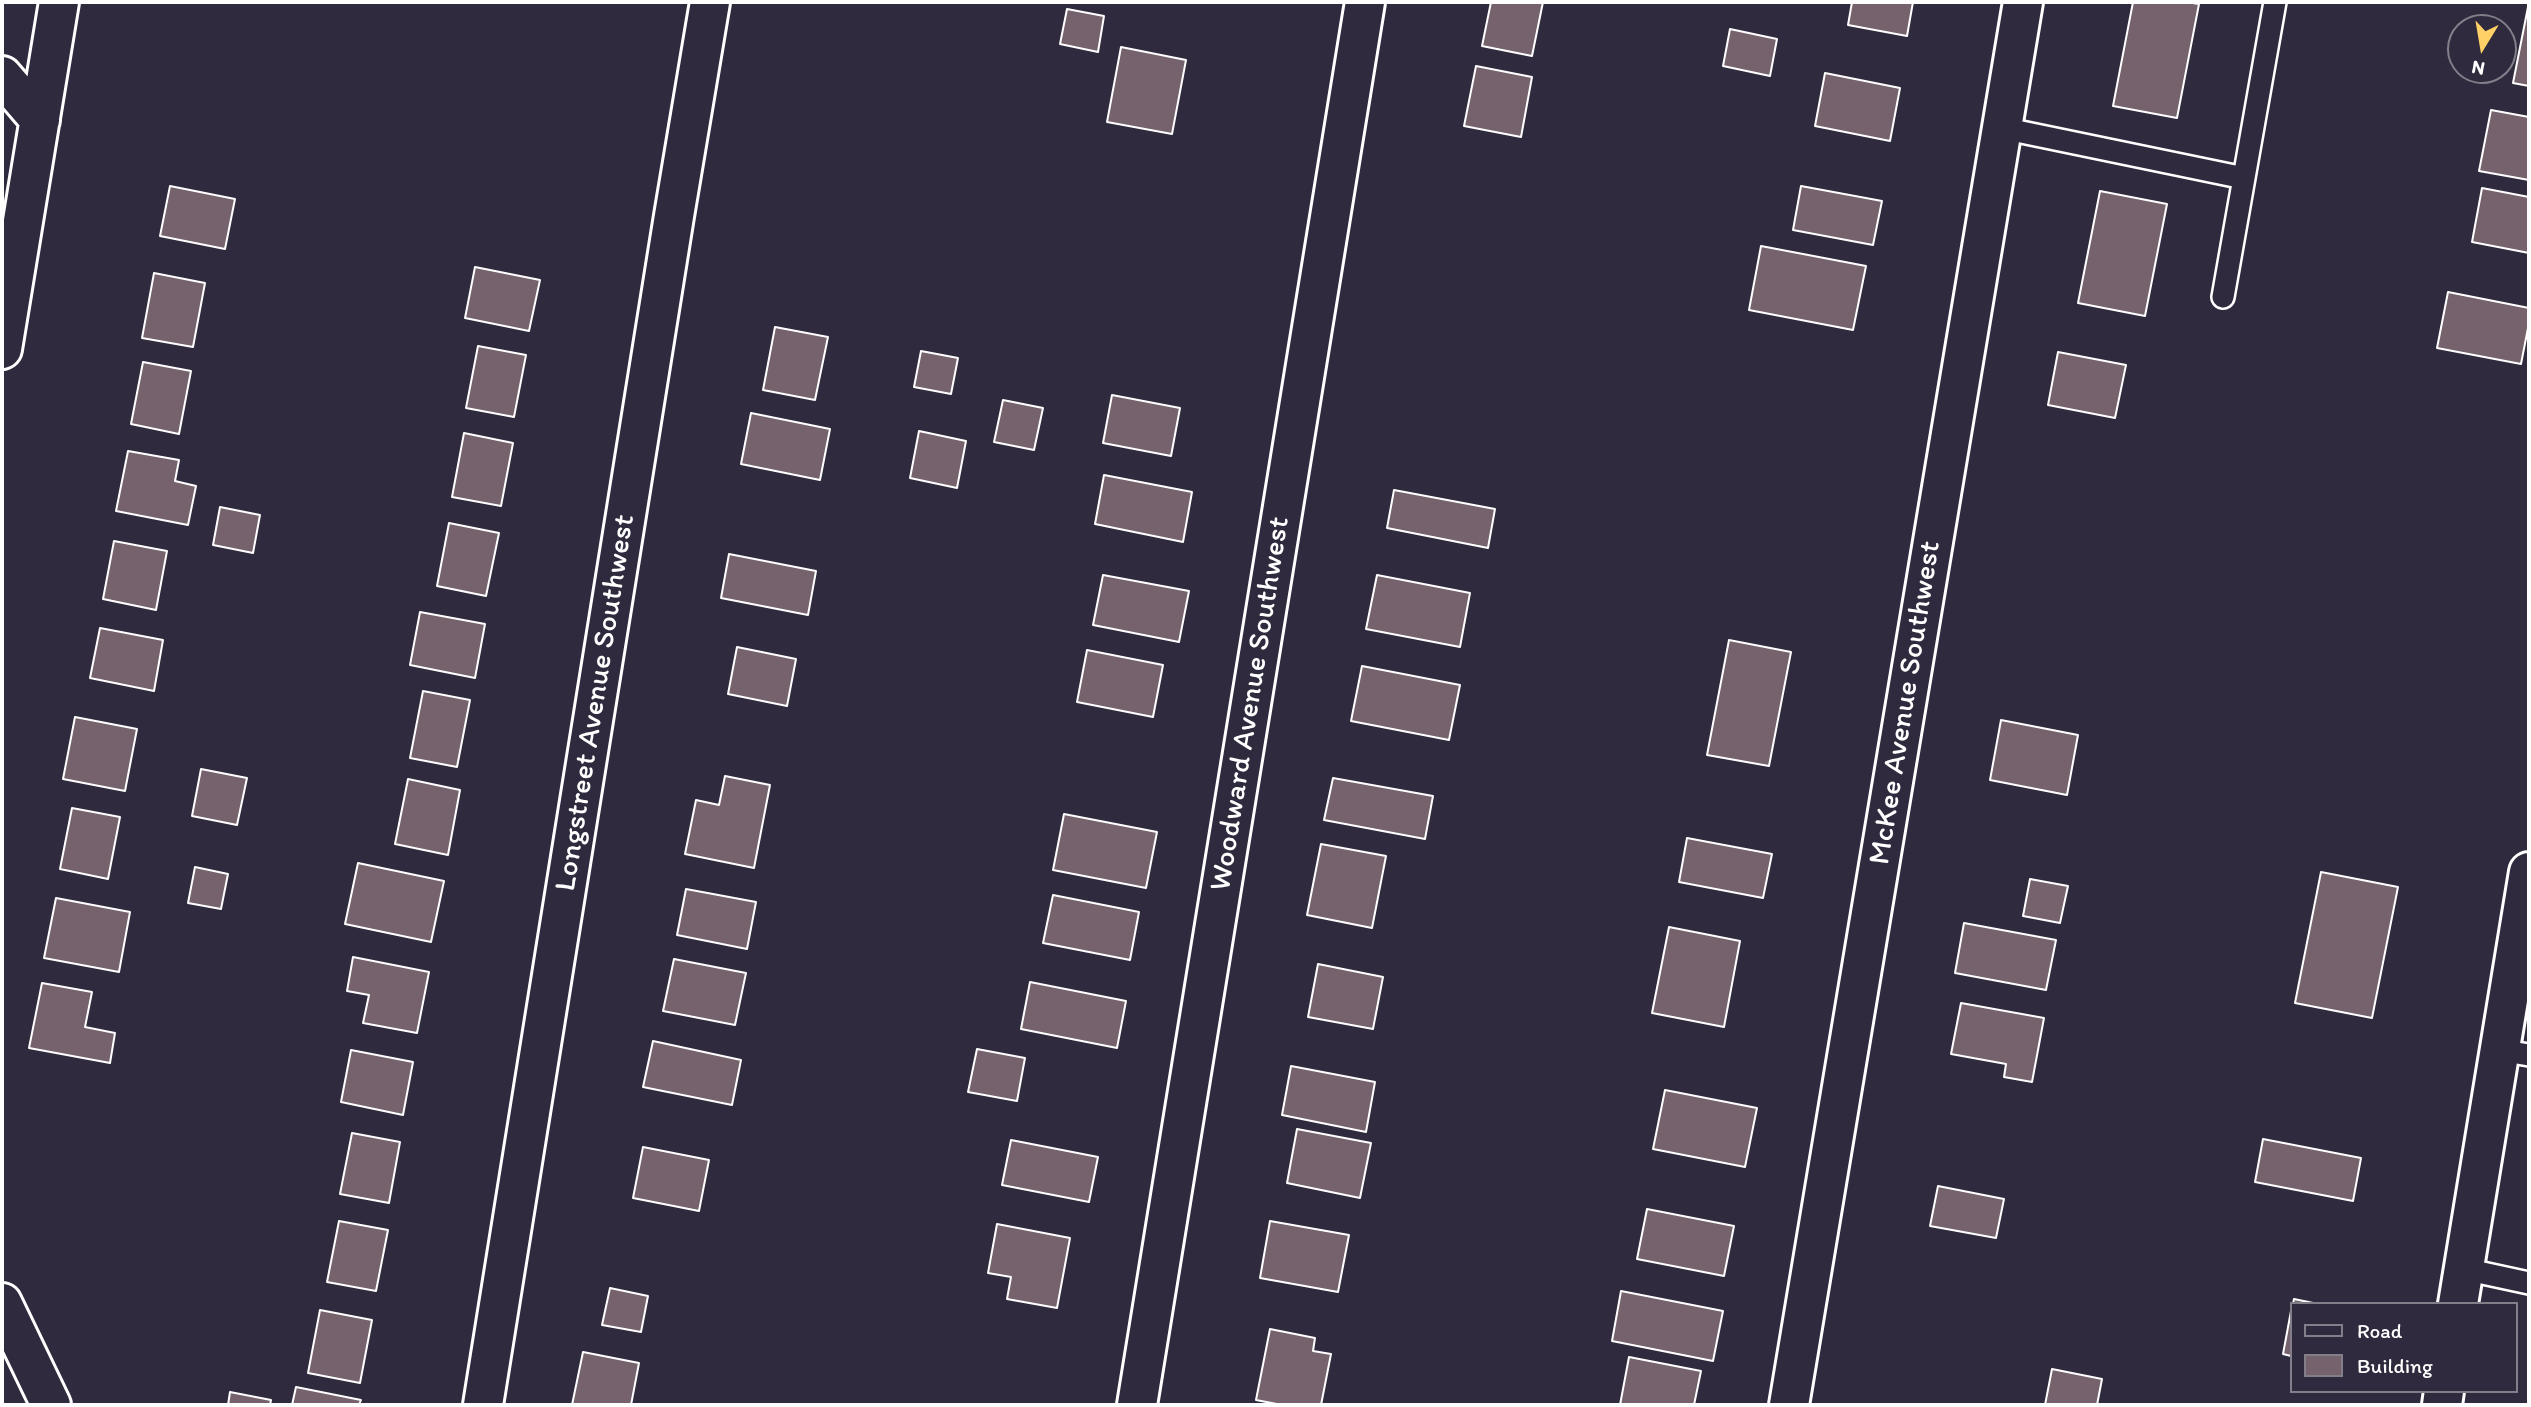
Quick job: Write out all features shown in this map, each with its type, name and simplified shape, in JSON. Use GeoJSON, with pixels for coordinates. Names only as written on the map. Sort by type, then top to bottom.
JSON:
{"type":"FeatureCollection","features":[{"type":"Feature","properties":{"kind":"street"},"geometry":{"type":"LineString","coordinates":[[2,349],[59,2]]}},
{"type":"Feature","properties":{"kind":"street","name":"Longstreet Avenue Southwest"},"geometry":{"type":"LineString","coordinates":[[483,1405],[710,2]]}},
{"type":"Feature","properties":{"kind":"street","name":"Woodward Avenue Southwest"},"geometry":{"type":"LineString","coordinates":[[1137,1405],[1365,2]]}},
{"type":"Feature","properties":{"kind":"street","name":"McKee Avenue Southwest"},"geometry":{"type":"LineString","coordinates":[[1789,1405],[2023,2]]}},
{"type":"Feature","properties":{"kind":"street"},"geometry":{"type":"LineString","coordinates":[[2,76],[40,120]]}},
{"type":"Feature","properties":{"kind":"street"},"geometry":{"type":"LineString","coordinates":[[2461,1286],[2514,1053],[2529,872]]}},
{"type":"Feature","properties":{"kind":"street"},"geometry":{"type":"LineString","coordinates":[[2,1303],[51,1405]]}},
{"type":"Feature","properties":{"kind":"lane"},"geometry":{"type":"LineString","coordinates":[[2223,297],[2275,2]]}},
{"type":"Feature","properties":{"kind":"lane"},"geometry":{"type":"LineString","coordinates":[[2001,128],[2244,178]]}},
{"type":"Feature","properties":{"kind":"lane"},"geometry":{"type":"LineString","coordinates":[[2461,1286],[2529,1283]]}},
{"type":"Feature","properties":{"kind":"building"},"geometry":{"type":"Polygon","coordinates":[[[1491,2],[1543,2],[1532,56],[1482,46],[1491,2]]]}},
{"type":"Feature","properties":{"kind":"building"},"geometry":{"type":"Polygon","coordinates":[[[1852,2],[1913,2],[1907,36],[1848,25],[1852,2]]]}},
{"type":"Feature","properties":{"kind":"building"},"geometry":{"type":"Polygon","coordinates":[[[2133,2],[2199,4],[2177,118],[2113,106],[2133,2]]]}},
{"type":"Feature","properties":{"kind":"building"},"geometry":{"type":"Polygon","coordinates":[[[2529,2],[2529,86],[2517,84],[2517,63],[2529,2]]]}},
{"type":"Feature","properties":{"kind":"building"},"geometry":{"type":"Polygon","coordinates":[[[1067,9],[1104,16],[1098,52],[1060,44],[1067,9]]]}},
{"type":"Feature","properties":{"kind":"building"},"geometry":{"type":"Polygon","coordinates":[[[1730,29],[1777,39],[1770,76],[1723,66],[1730,29]]]}},
{"type":"Feature","properties":{"kind":"building"},"geometry":{"type":"Polygon","coordinates":[[[1121,47],[1186,60],[1172,134],[1107,122],[1121,47]]]}},
{"type":"Feature","properties":{"kind":"building"},"geometry":{"type":"Polygon","coordinates":[[[1476,66],[1532,77],[1521,137],[1464,126],[1476,66]]]}},
{"type":"Feature","properties":{"kind":"building"},"geometry":{"type":"Polygon","coordinates":[[[1825,73],[1900,88],[1890,141],[1815,126],[1825,73]]]}},
{"type":"Feature","properties":{"kind":"building"},"geometry":{"type":"Polygon","coordinates":[[[2491,110],[2529,117],[2529,180],[2479,171],[2491,110]]]}},
{"type":"Feature","properties":{"kind":"building"},"geometry":{"type":"Polygon","coordinates":[[[170,186],[235,199],[225,249],[160,236],[170,186]]]}},
{"type":"Feature","properties":{"kind":"building"},"geometry":{"type":"Polygon","coordinates":[[[1801,186],[1882,201],[1873,245],[1793,230],[1801,186]]]}},
{"type":"Feature","properties":{"kind":"building"},"geometry":{"type":"Polygon","coordinates":[[[2482,188],[2529,197],[2529,253],[2472,242],[2482,188]]]}},
{"type":"Feature","properties":{"kind":"building"},"geometry":{"type":"Polygon","coordinates":[[[2100,191],[2167,204],[2145,316],[2078,303],[2100,191]]]}},
{"type":"Feature","properties":{"kind":"building"},"geometry":{"type":"Polygon","coordinates":[[[1761,246],[1866,266],[1853,330],[1749,310],[1761,246]]]}},
{"type":"Feature","properties":{"kind":"building"},"geometry":{"type":"Polygon","coordinates":[[[475,267],[540,280],[529,331],[465,318],[475,267]]]}},
{"type":"Feature","properties":{"kind":"building"},"geometry":{"type":"Polygon","coordinates":[[[154,273],[205,283],[193,347],[142,338],[154,273]]]}},
{"type":"Feature","properties":{"kind":"building"},"geometry":{"type":"Polygon","coordinates":[[[2448,292],[2529,308],[2529,323],[2521,364],[2437,348],[2448,292]]]}},
{"type":"Feature","properties":{"kind":"building"},"geometry":{"type":"Polygon","coordinates":[[[775,327],[828,337],[815,400],[763,390],[775,327]]]}},
{"type":"Feature","properties":{"kind":"building"},"geometry":{"type":"Polygon","coordinates":[[[478,346],[526,355],[514,417],[466,408],[478,346]]]}},
{"type":"Feature","properties":{"kind":"building"},"geometry":{"type":"Polygon","coordinates":[[[921,351],[958,358],[951,394],[914,387],[921,351]]]}},
{"type":"Feature","properties":{"kind":"building"},"geometry":{"type":"Polygon","coordinates":[[[2058,352],[2126,365],[2115,418],[2048,405],[2058,352]]]}},
{"type":"Feature","properties":{"kind":"building"},"geometry":{"type":"Polygon","coordinates":[[[143,362],[191,371],[179,434],[131,424],[143,362]]]}},
{"type":"Feature","properties":{"kind":"building"},"geometry":{"type":"Polygon","coordinates":[[[1112,395],[1180,408],[1171,456],[1103,443],[1112,395]]]}},
{"type":"Feature","properties":{"kind":"building"},"geometry":{"type":"Polygon","coordinates":[[[1003,400],[1043,408],[1034,450],[994,442],[1003,400]]]}},
{"type":"Feature","properties":{"kind":"building"},"geometry":{"type":"Polygon","coordinates":[[[751,413],[830,429],[820,480],[741,464],[751,413]]]}},
{"type":"Feature","properties":{"kind":"building"},"geometry":{"type":"Polygon","coordinates":[[[919,431],[966,441],[957,488],[910,478],[919,431]]]}},
{"type":"Feature","properties":{"kind":"building"},"geometry":{"type":"Polygon","coordinates":[[[464,433],[513,443],[501,506],[452,497],[464,433]]]}},
{"type":"Feature","properties":{"kind":"building"},"geometry":{"type":"Polygon","coordinates":[[[128,451],[179,460],[175,481],[196,486],[188,525],[116,511],[128,451]]]}},
{"type":"Feature","properties":{"kind":"building"},"geometry":{"type":"Polygon","coordinates":[[[1104,475],[1192,492],[1183,542],[1095,524],[1104,475]]]}},
{"type":"Feature","properties":{"kind":"building"},"geometry":{"type":"Polygon","coordinates":[[[1394,490],[1495,509],[1488,548],[1387,528],[1394,490]]]}},
{"type":"Feature","properties":{"kind":"building"},"geometry":{"type":"Polygon","coordinates":[[[220,507],[260,515],[253,553],[213,545],[220,507]]]}},
{"type":"Feature","properties":{"kind":"building"},"geometry":{"type":"Polygon","coordinates":[[[449,523],[499,533],[486,596],[437,586],[449,523]]]}},
{"type":"Feature","properties":{"kind":"building"},"geometry":{"type":"Polygon","coordinates":[[[114,541],[167,551],[156,610],[103,599],[114,541]]]}},
{"type":"Feature","properties":{"kind":"building"},"geometry":{"type":"Polygon","coordinates":[[[729,554],[816,571],[808,615],[721,598],[729,554]]]}},
{"type":"Feature","properties":{"kind":"building"},"geometry":{"type":"Polygon","coordinates":[[[1103,575],[1189,591],[1179,642],[1093,625],[1103,575]]]}},
{"type":"Feature","properties":{"kind":"building"},"geometry":{"type":"Polygon","coordinates":[[[1377,575],[1470,593],[1460,647],[1366,629],[1377,575]]]}},
{"type":"Feature","properties":{"kind":"building"},"geometry":{"type":"Polygon","coordinates":[[[420,612],[485,624],[475,678],[410,665],[420,612]]]}},
{"type":"Feature","properties":{"kind":"building"},"geometry":{"type":"Polygon","coordinates":[[[100,628],[163,640],[154,691],[90,678],[100,628]]]}},
{"type":"Feature","properties":{"kind":"building"},"geometry":{"type":"Polygon","coordinates":[[[1729,640],[1791,652],[1769,766],[1707,755],[1729,640]]]}},
{"type":"Feature","properties":{"kind":"building"},"geometry":{"type":"Polygon","coordinates":[[[737,647],[796,659],[787,706],[728,694],[737,647]]]}},
{"type":"Feature","properties":{"kind":"building"},"geometry":{"type":"Polygon","coordinates":[[[1087,650],[1163,665],[1153,717],[1077,702],[1087,650]]]}},
{"type":"Feature","properties":{"kind":"building"},"geometry":{"type":"Polygon","coordinates":[[[1362,666],[1460,685],[1449,740],[1351,721],[1362,666]]]}},
{"type":"Feature","properties":{"kind":"building"},"geometry":{"type":"Polygon","coordinates":[[[423,691],[470,700],[457,767],[410,758],[423,691]]]}},
{"type":"Feature","properties":{"kind":"building"},"geometry":{"type":"Polygon","coordinates":[[[75,717],[137,729],[125,791],[63,779],[75,717]]]}},
{"type":"Feature","properties":{"kind":"building"},"geometry":{"type":"Polygon","coordinates":[[[2001,720],[2078,735],[2067,795],[1990,780],[2001,720]]]}},
{"type":"Feature","properties":{"kind":"building"},"geometry":{"type":"Polygon","coordinates":[[[201,769],[247,778],[237,825],[192,816],[201,769]]]}},
{"type":"Feature","properties":{"kind":"building"},"geometry":{"type":"Polygon","coordinates":[[[725,776],[770,785],[754,868],[685,854],[696,800],[719,805],[725,776]]]}},
{"type":"Feature","properties":{"kind":"building"},"geometry":{"type":"Polygon","coordinates":[[[1333,778],[1433,796],[1425,839],[1324,820],[1333,778]]]}},
{"type":"Feature","properties":{"kind":"building"},"geometry":{"type":"Polygon","coordinates":[[[408,779],[460,790],[448,855],[395,844],[408,779]]]}},
{"type":"Feature","properties":{"kind":"building"},"geometry":{"type":"Polygon","coordinates":[[[72,808],[120,817],[108,879],[60,869],[72,808]]]}},
{"type":"Feature","properties":{"kind":"building"},"geometry":{"type":"Polygon","coordinates":[[[1064,814],[1157,832],[1146,888],[1053,870],[1064,814]]]}},
{"type":"Feature","properties":{"kind":"building"},"geometry":{"type":"Polygon","coordinates":[[[1687,838],[1772,854],[1763,898],[1679,882],[1687,838]]]}},
{"type":"Feature","properties":{"kind":"building"},"geometry":{"type":"Polygon","coordinates":[[[1321,844],[1386,856],[1372,928],[1307,915],[1321,844]]]}},
{"type":"Feature","properties":{"kind":"building"},"geometry":{"type":"Polygon","coordinates":[[[358,863],[444,881],[431,942],[345,924],[358,863]]]}},
{"type":"Feature","properties":{"kind":"building"},"geometry":{"type":"Polygon","coordinates":[[[195,867],[228,874],[221,909],[188,903],[195,867]]]}},
{"type":"Feature","properties":{"kind":"building"},"geometry":{"type":"Polygon","coordinates":[[[2321,872],[2398,887],[2372,1018],[2295,1003],[2321,872]]]}},
{"type":"Feature","properties":{"kind":"building"},"geometry":{"type":"Polygon","coordinates":[[[2030,879],[2068,886],[2060,923],[2023,916],[2030,879]]]}},
{"type":"Feature","properties":{"kind":"building"},"geometry":{"type":"Polygon","coordinates":[[[686,889],[756,902],[747,949],[677,935],[686,889]]]}},
{"type":"Feature","properties":{"kind":"building"},"geometry":{"type":"Polygon","coordinates":[[[1053,895],[1139,912],[1130,960],[1043,943],[1053,895]]]}},
{"type":"Feature","properties":{"kind":"building"},"geometry":{"type":"Polygon","coordinates":[[[56,898],[130,912],[119,972],[44,958],[56,898]]]}},
{"type":"Feature","properties":{"kind":"building"},"geometry":{"type":"Polygon","coordinates":[[[1964,923],[2056,940],[2046,990],[1955,973],[1964,923]]]}},
{"type":"Feature","properties":{"kind":"building"},"geometry":{"type":"Polygon","coordinates":[[[1669,927],[1740,941],[1724,1027],[1652,1013],[1669,927]]]}},
{"type":"Feature","properties":{"kind":"building"},"geometry":{"type":"Polygon","coordinates":[[[353,957],[429,972],[417,1033],[363,1023],[369,995],[347,991],[353,957]]]}},
{"type":"Feature","properties":{"kind":"building"},"geometry":{"type":"Polygon","coordinates":[[[674,959],[746,973],[735,1025],[663,1011],[674,959]]]}},
{"type":"Feature","properties":{"kind":"building"},"geometry":{"type":"Polygon","coordinates":[[[1318,964],[1383,977],[1373,1029],[1308,1017],[1318,964]]]}},
{"type":"Feature","properties":{"kind":"building"},"geometry":{"type":"Polygon","coordinates":[[[1030,982],[1126,1001],[1117,1048],[1021,1029],[1030,982]]]}},
{"type":"Feature","properties":{"kind":"building"},"geometry":{"type":"Polygon","coordinates":[[[42,983],[92,992],[85,1027],[115,1033],[110,1063],[29,1048],[42,983]]]}},
{"type":"Feature","properties":{"kind":"building"},"geometry":{"type":"Polygon","coordinates":[[[1961,1003],[2044,1018],[2032,1082],[2004,1077],[2006,1064],[1951,1054],[1961,1003]]]}},
{"type":"Feature","properties":{"kind":"building"},"geometry":{"type":"Polygon","coordinates":[[[653,1041],[741,1060],[732,1105],[643,1087],[653,1041]]]}},
{"type":"Feature","properties":{"kind":"building"},"geometry":{"type":"Polygon","coordinates":[[[977,1049],[1025,1058],[1017,1101],[968,1092],[977,1049]]]}},
{"type":"Feature","properties":{"kind":"building"},"geometry":{"type":"Polygon","coordinates":[[[351,1050],[413,1062],[403,1115],[341,1102],[351,1050]]]}},
{"type":"Feature","properties":{"kind":"building"},"geometry":{"type":"Polygon","coordinates":[[[1291,1066],[1375,1082],[1366,1132],[1282,1115],[1291,1066]]]}},
{"type":"Feature","properties":{"kind":"building"},"geometry":{"type":"Polygon","coordinates":[[[1665,1090],[1757,1108],[1745,1167],[1653,1149],[1665,1090]]]}},
{"type":"Feature","properties":{"kind":"building"},"geometry":{"type":"Polygon","coordinates":[[[1297,1129],[1371,1143],[1360,1198],[1287,1183],[1297,1129]]]}},
{"type":"Feature","properties":{"kind":"building"},"geometry":{"type":"Polygon","coordinates":[[[352,1133],[400,1142],[389,1203],[340,1194],[352,1133]]]}},
{"type":"Feature","properties":{"kind":"building"},"geometry":{"type":"Polygon","coordinates":[[[2263,1139],[2361,1158],[2353,1201],[2255,1182],[2263,1139]]]}},
{"type":"Feature","properties":{"kind":"building"},"geometry":{"type":"Polygon","coordinates":[[[1011,1140],[1098,1157],[1089,1202],[1002,1185],[1011,1140]]]}},
{"type":"Feature","properties":{"kind":"building"},"geometry":{"type":"Polygon","coordinates":[[[643,1147],[709,1160],[699,1211],[633,1198],[643,1147]]]}},
{"type":"Feature","properties":{"kind":"building"},"geometry":{"type":"Polygon","coordinates":[[[1938,1186],[2004,1199],[1996,1238],[1930,1226],[1938,1186]]]}},
{"type":"Feature","properties":{"kind":"building"},"geometry":{"type":"Polygon","coordinates":[[[1647,1209],[1734,1226],[1724,1276],[1637,1259],[1647,1209]]]}},
{"type":"Feature","properties":{"kind":"building"},"geometry":{"type":"Polygon","coordinates":[[[339,1221],[388,1230],[376,1291],[327,1282],[339,1221]]]}},
{"type":"Feature","properties":{"kind":"building"},"geometry":{"type":"Polygon","coordinates":[[[1270,1221],[1349,1235],[1338,1292],[1260,1278],[1270,1221]]]}},
{"type":"Feature","properties":{"kind":"building"},"geometry":{"type":"Polygon","coordinates":[[[997,1224],[1070,1238],[1057,1308],[1007,1299],[1011,1277],[988,1273],[997,1224]]]}},
{"type":"Feature","properties":{"kind":"building"},"geometry":{"type":"Polygon","coordinates":[[[610,1288],[648,1296],[641,1332],[602,1325],[610,1288]]]}},
{"type":"Feature","properties":{"kind":"building"},"geometry":{"type":"Polygon","coordinates":[[[1621,1291],[1723,1311],[1713,1361],[1612,1341],[1621,1291]]]}},
{"type":"Feature","properties":{"kind":"building"},"geometry":{"type":"Polygon","coordinates":[[[320,1310],[372,1320],[360,1383],[308,1373],[320,1310]]]}},
{"type":"Feature","properties":{"kind":"building"},"geometry":{"type":"Polygon","coordinates":[[[2290,1316],[2290,1356],[2283,1354],[2290,1316]]]}},
{"type":"Feature","properties":{"kind":"building"},"geometry":{"type":"Polygon","coordinates":[[[1270,1329],[1315,1338],[1313,1351],[1331,1354],[1321,1405],[1282,1405],[1256,1400],[1270,1329]]]}},
{"type":"Feature","properties":{"kind":"building"},"geometry":{"type":"Polygon","coordinates":[[[583,1352],[639,1363],[631,1405],[572,1405],[583,1352]]]}},
{"type":"Feature","properties":{"kind":"building"},"geometry":{"type":"Polygon","coordinates":[[[1629,1357],[1701,1371],[1694,1405],[1620,1405],[1629,1357]]]}},
{"type":"Feature","properties":{"kind":"building"},"geometry":{"type":"Polygon","coordinates":[[[2052,1369],[2102,1379],[2097,1405],[2045,1405],[2052,1369]]]}},
{"type":"Feature","properties":{"kind":"building"},"geometry":{"type":"Polygon","coordinates":[[[296,1387],[361,1400],[359,1405],[292,1405],[296,1387]]]}},
{"type":"Feature","properties":{"kind":"building"},"geometry":{"type":"Polygon","coordinates":[[[230,1392],[271,1400],[270,1405],[228,1405],[230,1392]]]}}]}
